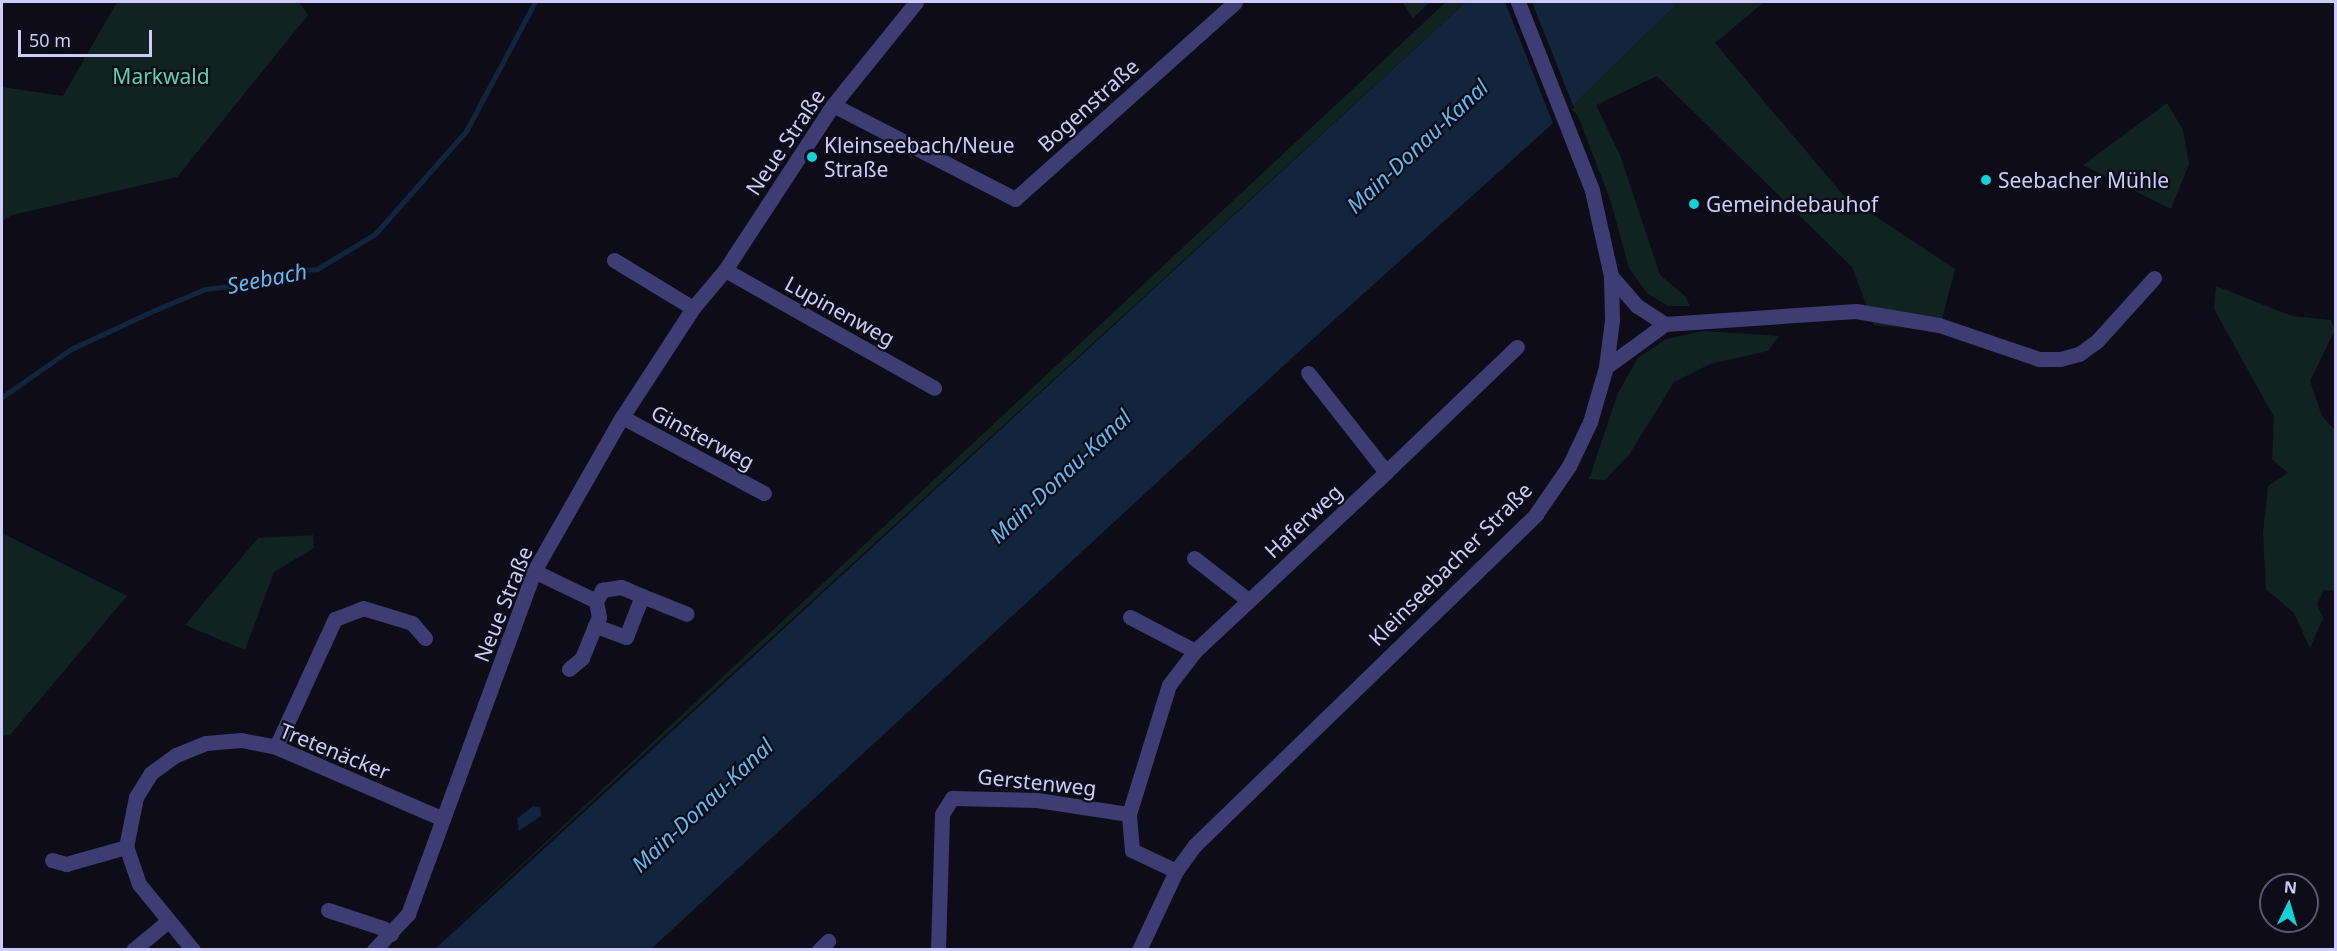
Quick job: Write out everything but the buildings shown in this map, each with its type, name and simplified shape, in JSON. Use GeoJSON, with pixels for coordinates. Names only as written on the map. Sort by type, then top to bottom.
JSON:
{"type":"FeatureCollection","features":[{"type":"Feature","properties":{"kind":"street","name":"Neue Straße"},"geometry":{"type":"LineString","coordinates":[[374,950],[408,914],[534,572],[622,417],[693,308],[725,270],[833,105],[916,2]]}},
{"type":"Feature","properties":{"kind":"street","name":"Bogenstraße"},"geometry":{"type":"LineString","coordinates":[[833,105],[1015,199],[1235,2]]}},
{"type":"Feature","properties":{"kind":"street","name":"Kleinseebacher Straße"},"geometry":{"type":"LineString","coordinates":[[1140,950],[1176,871],[1218,819],[1536,514],[1569,466],[1590,422],[1606,367],[1612,320],[1611,276],[1592,190],[1518,2]]}},
{"type":"Feature","properties":{"kind":"street"},"geometry":{"type":"LineString","coordinates":[[614,260],[693,308]]}},
{"type":"Feature","properties":{"kind":"street","name":"Lupinenweg"},"geometry":{"type":"LineString","coordinates":[[725,270],[934,388]]}},
{"type":"Feature","properties":{"kind":"street"},"geometry":{"type":"LineString","coordinates":[[1611,276],[1637,306],[1665,324]]}},
{"type":"Feature","properties":{"kind":"street"},"geometry":{"type":"LineString","coordinates":[[1606,367],[1665,324],[1856,311],[1939,325],[2039,359],[2060,359],[2079,354],[2097,341],[2154,278]]}},
{"type":"Feature","properties":{"kind":"street","name":"Haferweg"},"geometry":{"type":"LineString","coordinates":[[1176,871],[1132,850],[1129,814],[1169,685],[1195,651],[1516,347]]}},
{"type":"Feature","properties":{"kind":"street"},"geometry":{"type":"LineString","coordinates":[[1308,373],[1386,472]]}},
{"type":"Feature","properties":{"kind":"street","name":"Ginsterweg"},"geometry":{"type":"LineString","coordinates":[[622,417],[764,493]]}},
{"type":"Feature","properties":{"kind":"street"},"geometry":{"type":"LineString","coordinates":[[1194,558],[1248,600]]}},
{"type":"Feature","properties":{"kind":"street"},"geometry":{"type":"LineString","coordinates":[[534,572],[596,602]]}},
{"type":"Feature","properties":{"kind":"street"},"geometry":{"type":"LineString","coordinates":[[569,669],[582,658],[599,617],[596,602],[602,590],[621,587],[687,615]]}},
{"type":"Feature","properties":{"kind":"street"},"geometry":{"type":"LineString","coordinates":[[595,626],[626,637],[642,596]]}},
{"type":"Feature","properties":{"kind":"street"},"geometry":{"type":"LineString","coordinates":[[276,747],[334,619],[363,608],[412,623],[425,638]]}},
{"type":"Feature","properties":{"kind":"street"},"geometry":{"type":"LineString","coordinates":[[1130,617],[1195,651]]}},
{"type":"Feature","properties":{"kind":"street","name":"Tretenäcker"},"geometry":{"type":"LineString","coordinates":[[126,847],[136,797],[151,774],[176,755],[206,743],[241,740],[276,747],[443,819]]}},
{"type":"Feature","properties":{"kind":"street","name":"Gerstenweg"},"geometry":{"type":"LineString","coordinates":[[938,950],[942,814],[952,798],[1037,800],[1129,814]]}},
{"type":"Feature","properties":{"kind":"street"},"geometry":{"type":"LineString","coordinates":[[52,860],[66,864],[126,847],[139,884],[167,922],[194,950]]}},
{"type":"Feature","properties":{"kind":"street"},"geometry":{"type":"LineString","coordinates":[[328,910],[383,928],[391,934]]}},
{"type":"Feature","properties":{"kind":"street"},"geometry":{"type":"LineString","coordinates":[[133,950],[167,922]]}},
{"type":"Feature","properties":{"kind":"green space","name":"Markwald"},"geometry":{"type":"Polygon","coordinates":[[[117,2],[299,2],[308,15],[177,177],[12,215],[2,221],[2,87],[63,96],[117,2]]]}},
{"type":"Feature","properties":{"kind":"green space"},"geometry":{"type":"Polygon","coordinates":[[[1402,2],[1430,2],[1413,18],[1402,2]]]}},
{"type":"Feature","properties":{"kind":"green space"},"geometry":{"type":"Polygon","coordinates":[[[1446,2],[1466,2],[430,950],[1446,2]]]}},
{"type":"Feature","properties":{"kind":"green space"},"geometry":{"type":"Polygon","coordinates":[[[1679,2],[1764,2],[1715,43],[1843,195],[1955,269],[1939,331],[1874,325],[1852,267],[1657,76],[1596,105],[1620,155],[1660,275],[1685,296],[1690,306],[1668,306],[1647,293],[1629,268],[1610,199],[1578,116],[1570,108],[1679,2]]]}},
{"type":"Feature","properties":{"kind":"green space"},"geometry":{"type":"Polygon","coordinates":[[[2167,103],[2183,130],[2189,164],[2171,209],[2083,165],[2167,103]]]}},
{"type":"Feature","properties":{"kind":"green space"},"geometry":{"type":"Polygon","coordinates":[[[2216,286],[2292,316],[2331,320],[2335,330],[2310,381],[2322,416],[2335,430],[2336,591],[2324,590],[2317,604],[2323,618],[2310,648],[2294,613],[2266,589],[2263,533],[2268,486],[2288,473],[2272,459],[2274,417],[2214,309],[2216,286]]]}},
{"type":"Feature","properties":{"kind":"green space"},"geometry":{"type":"Polygon","coordinates":[[[1703,331],[1779,336],[1768,351],[1710,364],[1674,382],[1629,455],[1605,480],[1589,479],[1618,393],[1638,358],[1666,339],[1703,331]]]}},
{"type":"Feature","properties":{"kind":"green space"},"geometry":{"type":"Polygon","coordinates":[[[2,533],[127,596],[10,735],[2,736],[2,533]]]}},
{"type":"Feature","properties":{"kind":"green space"},"geometry":{"type":"Polygon","coordinates":[[[313,535],[314,548],[274,572],[245,650],[185,625],[258,538],[313,535]]]}},
{"type":"Feature","properties":{"kind":"water","name":"Main-Donau-Kanal"},"geometry":{"type":"Polygon","coordinates":[[[1466,2],[1679,2],[1570,108],[1294,356],[651,949],[434,950],[1466,2]]]}},
{"type":"Feature","properties":{"kind":"water"},"geometry":{"type":"Polygon","coordinates":[[[533,806],[540,807],[541,816],[519,831],[517,819],[533,806]]]}},
{"type":"Feature","properties":{"kind":"pier"},"geometry":{"type":"Polygon","coordinates":[[[1505,2],[1532,2],[1574,108],[1554,126],[1505,2]]]}},
{"type":"Feature","properties":{"kind":"waterway","name":"Seebach"},"geometry":{"type":"LineString","coordinates":[[2,397],[71,349],[155,310],[205,289],[266,282],[294,270],[317,269],[375,234],[466,131],[535,2]]}},
{"type":"Feature","properties":{"kind":"place","name":"Kleinseebach/Neue Straße"},"geometry":{"type":"Point","coordinates":[812,157]}},
{"type":"Feature","properties":{"kind":"place","name":"Seebacher Mühle"},"geometry":{"type":"Point","coordinates":[1986,180]}},
{"type":"Feature","properties":{"kind":"place","name":"Gemeindebauhof"},"geometry":{"type":"Point","coordinates":[1694,204]}}]}
